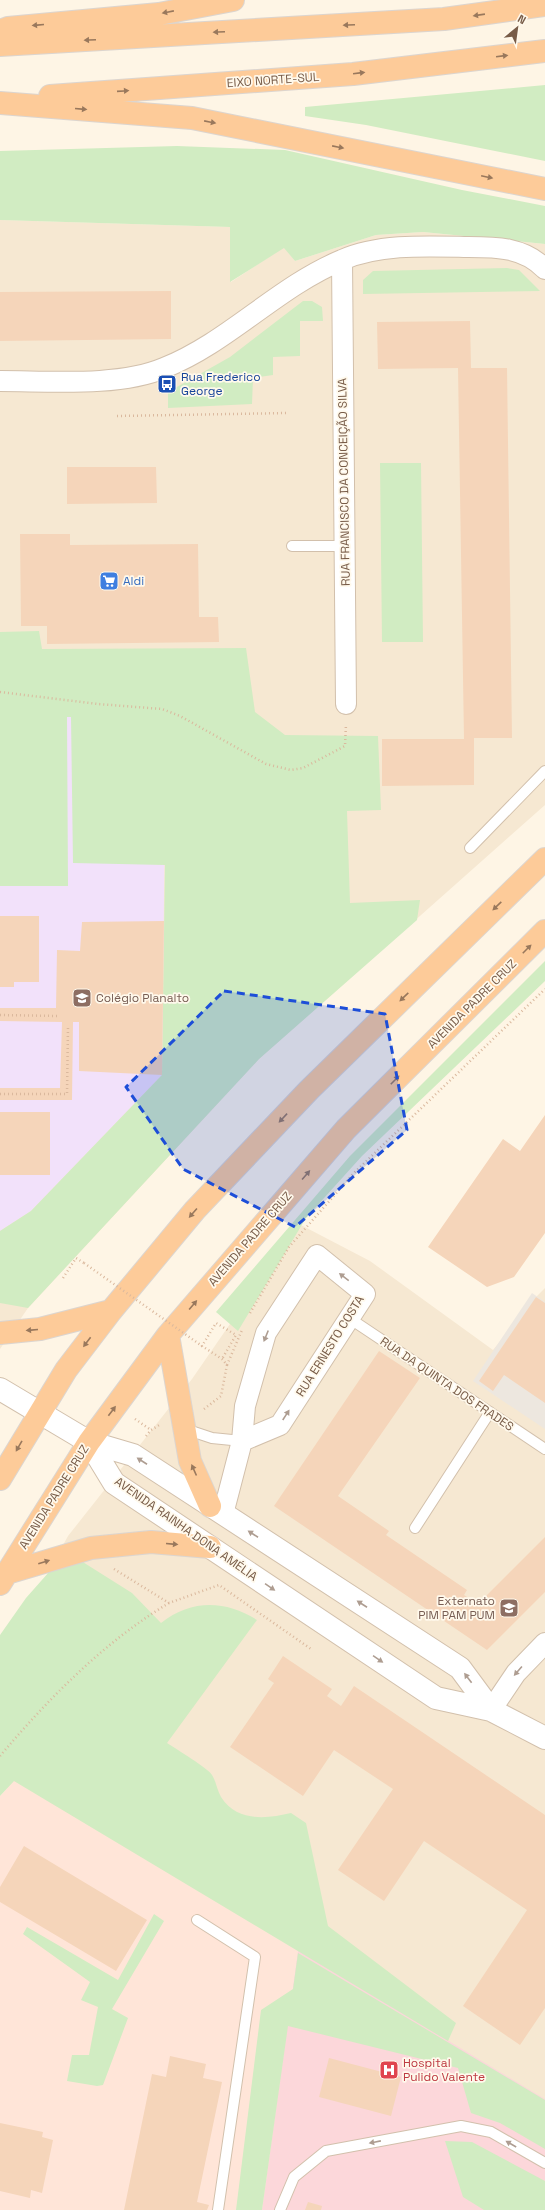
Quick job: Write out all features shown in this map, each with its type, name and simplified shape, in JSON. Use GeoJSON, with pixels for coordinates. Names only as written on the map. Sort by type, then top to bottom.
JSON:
{"type":"FeatureCollection","features":[{"type":"Feature","properties":{"kind":"highway"},"geometry":{"type":"LineString","coordinates":[[0,31],[8,28],[159,14],[234,0]]}},
{"type":"Feature","properties":{"kind":"highway"},"geometry":{"type":"LineString","coordinates":[[0,45],[444,19],[545,6]]}},
{"type":"Feature","properties":{"kind":"highway","name":"EIXO NORTE-SUL"},"geometry":{"type":"LineString","coordinates":[[0,100],[353,74],[545,51]]}},
{"type":"Feature","properties":{"kind":"highway"},"geometry":{"type":"LineString","coordinates":[[0,103],[192,118],[545,189]]}},
{"type":"Feature","properties":{"kind":"highway"},"geometry":{"type":"LineString","coordinates":[[0,1480],[38,1413],[66,1370],[111,1311],[195,1210],[309,1090],[545,859]]}},
{"type":"Feature","properties":{"kind":"highway","name":"AVENIDA PADRE CRUZ"},"geometry":{"type":"LineString","coordinates":[[3,1578],[89,1442],[168,1335],[346,1129],[545,931]]}},
{"type":"Feature","properties":{"kind":"highway"},"geometry":{"type":"LineString","coordinates":[[0,1333],[40,1329],[111,1311]]}},
{"type":"Feature","properties":{"kind":"highway"},"geometry":{"type":"LineString","coordinates":[[168,1335],[190,1461],[216,1510]]}},
{"type":"Feature","properties":{"kind":"highway"},"geometry":{"type":"LineString","coordinates":[[3,1578],[91,1548],[150,1542],[210,1547]]}},
{"type":"Feature","properties":{"kind":"street"},"geometry":{"type":"LineString","coordinates":[[0,382],[117,380],[163,369],[204,349],[299,283],[342,260],[385,250],[436,246],[492,247],[516,250],[531,257],[545,269]]}},
{"type":"Feature","properties":{"kind":"street","name":"RUA FRANCISCO DA CONCEIÇÃO SILVA"},"geometry":{"type":"LineString","coordinates":[[342,260],[346,704]]}},
{"type":"Feature","properties":{"kind":"street","name":"RUA ERNESTO COSTA"},"geometry":{"type":"LineString","coordinates":[[216,1510],[242,1441],[245,1406],[266,1333],[317,1256],[365,1294],[280,1425],[242,1441]]}},
{"type":"Feature","properties":{"kind":"street"},"geometry":{"type":"LineString","coordinates":[[0,1390],[89,1442]]}},
{"type":"Feature","properties":{"kind":"street","name":"AVENIDA RAINHA DONA AMÉLIA"},"geometry":{"type":"LineString","coordinates":[[89,1442],[133,1455],[460,1668],[492,1710]]}},
{"type":"Feature","properties":{"kind":"street","name":"AVENIDA RAINHA DONA AMÉLIA"},"geometry":{"type":"LineString","coordinates":[[89,1442],[114,1483],[436,1698],[492,1710],[545,1738]]}},
{"type":"Feature","properties":{"kind":"street"},"geometry":{"type":"LineString","coordinates":[[492,1710],[516,1673],[545,1643]]}},
{"type":"Feature","properties":{"kind":"lane"},"geometry":{"type":"LineString","coordinates":[[292,546],[345,546]]}},
{"type":"Feature","properties":{"kind":"lane"},"geometry":{"type":"LineString","coordinates":[[470,848],[545,771]]}},
{"type":"Feature","properties":{"kind":"lane","name":"RUA DA QUINTA DOS FRADES"},"geometry":{"type":"LineString","coordinates":[[349,1318],[545,1449]]}},
{"type":"Feature","properties":{"kind":"lane"},"geometry":{"type":"LineString","coordinates":[[415,1528],[490,1412]]}},
{"type":"Feature","properties":{"kind":"lane"},"geometry":{"type":"LineString","coordinates":[[185,1429],[212,1438],[242,1441]]}},
{"type":"Feature","properties":{"kind":"lane"},"geometry":{"type":"LineString","coordinates":[[197,1920],[255,1957],[218,2210]]}},
{"type":"Feature","properties":{"kind":"lane"},"geometry":{"type":"LineString","coordinates":[[280,2210],[294,2177],[326,2151],[460,2126],[491,2132],[545,2163]]}},
{"type":"Feature","properties":{"kind":"path"},"geometry":{"type":"LineString","coordinates":[[117,416],[288,413]]}},
{"type":"Feature","properties":{"kind":"path"},"geometry":{"type":"LineString","coordinates":[[0,692],[98,704],[162,709],[180,716],[266,764],[291,770],[303,768],[345,746],[346,704]]}},
{"type":"Feature","properties":{"kind":"path"},"geometry":{"type":"LineString","coordinates":[[248,1318],[289,1247],[331,1197],[545,989]]}},
{"type":"Feature","properties":{"kind":"path"},"geometry":{"type":"LineString","coordinates":[[0,1015],[59,1016]]}},
{"type":"Feature","properties":{"kind":"path"},"geometry":{"type":"LineString","coordinates":[[0,1094],[67,1094],[68,1027]]}},
{"type":"Feature","properties":{"kind":"path"},"geometry":{"type":"LineString","coordinates":[[63,1278],[76,1258],[202,1346],[222,1358],[227,1364]]}},
{"type":"Feature","properties":{"kind":"path"},"geometry":{"type":"LineString","coordinates":[[202,1346],[216,1323],[236,1335],[222,1358]]}},
{"type":"Feature","properties":{"kind":"path"},"geometry":{"type":"LineString","coordinates":[[200,1412],[221,1396],[227,1364],[245,1324]]}},
{"type":"Feature","properties":{"kind":"path"},"geometry":{"type":"LineString","coordinates":[[132,1417],[151,1430]]}},
{"type":"Feature","properties":{"kind":"path"},"geometry":{"type":"LineString","coordinates":[[143,1441],[151,1430],[163,1423]]}},
{"type":"Feature","properties":{"kind":"path"},"geometry":{"type":"LineString","coordinates":[[91,1548],[99,1560],[169,1603]]}},
{"type":"Feature","properties":{"kind":"path"},"geometry":{"type":"LineString","coordinates":[[0,1756],[31,1719],[78,1673],[136,1622],[169,1603],[219,1585],[311,1649]]}},
{"type":"Feature","properties":{"kind":"highlighted area"},"geometry":{"type":"Polygon","coordinates":[[[224,991],[385,1014],[407,1130],[295,1227],[183,1169],[126,1087],[224,991]]]}},
{"type":"Feature","properties":{"kind":"shaded area"},"geometry":{"type":"Polygon","coordinates":[[[0,220],[230,227],[231,282],[284,247],[295,261],[376,235],[423,232],[545,244],[545,805],[259,1059],[28,1308],[0,1349],[0,220]]]}},
{"type":"Feature","properties":{"kind":"shaded area","name":"Colégio Planalto"},"geometry":{"type":"Polygon","coordinates":[[[0,716],[166,717],[162,1075],[31,1211],[0,1231],[0,716]]]}},
{"type":"Feature","properties":{"kind":"shaded area"},"geometry":{"type":"Polygon","coordinates":[[[299,1224],[370,1261],[493,1350],[545,1288],[545,2210],[262,2210],[298,1950],[0,1784],[0,1660],[68,1536],[192,1379],[299,1224]]]}},
{"type":"Feature","properties":{"kind":"shaded area"},"geometry":{"type":"Polygon","coordinates":[[[532,1293],[545,1302],[545,1429],[473,1381],[532,1293]]]}},
{"type":"Feature","properties":{"kind":"shaded area"},"geometry":{"type":"Polygon","coordinates":[[[14,1781],[298,1950],[262,2210],[0,2210],[0,1796],[14,1781]]]}},
{"type":"Feature","properties":{"kind":"shaded area","name":"Hospital Pulido Valente"},"geometry":{"type":"Polygon","coordinates":[[[298,1950],[545,2099],[545,2210],[262,2210],[298,1950]]]}},
{"type":"Feature","properties":{"kind":"green space"},"geometry":{"type":"Polygon","coordinates":[[[545,85],[545,161],[366,125],[305,116],[305,107],[545,85]]]}},
{"type":"Feature","properties":{"kind":"green space"},"geometry":{"type":"Polygon","coordinates":[[[177,146],[285,150],[462,190],[545,206],[545,244],[423,232],[376,235],[295,261],[284,248],[230,282],[230,227],[0,220],[0,151],[177,146]]]}},
{"type":"Feature","properties":{"kind":"green space"},"geometry":{"type":"Polygon","coordinates":[[[507,268],[519,270],[540,291],[363,294],[363,280],[373,271],[507,268]]]}},
{"type":"Feature","properties":{"kind":"green space"},"geometry":{"type":"Polygon","coordinates":[[[303,301],[312,301],[322,307],[323,321],[300,321],[300,356],[273,357],[273,375],[253,378],[252,404],[168,408],[168,392],[230,357],[303,301]]]}},
{"type":"Feature","properties":{"kind":"green space"},"geometry":{"type":"Polygon","coordinates":[[[380,463],[421,463],[423,642],[382,642],[380,463]]]}},
{"type":"Feature","properties":{"kind":"green space"},"geometry":{"type":"Polygon","coordinates":[[[39,631],[42,649],[246,648],[255,712],[285,735],[378,736],[381,810],[347,811],[350,903],[420,900],[417,920],[259,1059],[28,1308],[0,1303],[0,1231],[31,1211],[162,1075],[165,865],[73,863],[71,717],[67,717],[68,886],[0,886],[0,632],[39,631]]]}},
{"type":"Feature","properties":{"kind":"green space"},"geometry":{"type":"Polygon","coordinates":[[[545,961],[545,981],[362,1156],[306,1218],[238,1331],[216,1312],[350,1156],[545,961]]]}},
{"type":"Feature","properties":{"kind":"green space"},"geometry":{"type":"Polygon","coordinates":[[[78,1559],[132,1593],[161,1623],[172,1615],[184,1610],[196,1606],[209,1605],[233,1609],[245,1613],[257,1620],[167,1743],[198,1763],[212,1775],[221,1797],[235,1811],[253,1817],[272,1817],[291,1813],[306,1823],[328,1926],[456,2023],[448,2041],[14,1781],[0,1796],[0,1635],[26,1598],[49,1572],[78,1559]]]}},
{"type":"Feature","properties":{"kind":"green space"},"geometry":{"type":"Polygon","coordinates":[[[154,1914],[164,1921],[112,2009],[128,2018],[103,2085],[97,2086],[67,2081],[72,2055],[89,2055],[98,2007],[81,2000],[90,1982],[23,1934],[27,1927],[118,1980],[154,1914]]]}},
{"type":"Feature","properties":{"kind":"green space"},"geometry":{"type":"Polygon","coordinates":[[[298,1953],[545,2100],[545,2149],[500,2123],[471,2113],[458,2068],[288,2026],[262,2210],[236,2210],[261,2010],[293,1989],[298,1953]]]}},
{"type":"Feature","properties":{"kind":"green space"},"geometry":{"type":"Polygon","coordinates":[[[445,2141],[472,2142],[545,2181],[545,2210],[484,2210],[463,2197],[445,2141]]]}},
{"type":"Feature","properties":{"kind":"building"},"geometry":{"type":"Polygon","coordinates":[[[171,291],[171,339],[0,341],[0,292],[171,291]]]}},
{"type":"Feature","properties":{"kind":"building"},"geometry":{"type":"Polygon","coordinates":[[[470,321],[471,368],[507,368],[512,738],[474,738],[474,785],[382,786],[382,739],[464,739],[458,368],[378,369],[377,322],[470,321]]]}},
{"type":"Feature","properties":{"kind":"building"},"geometry":{"type":"Polygon","coordinates":[[[67,467],[156,467],[157,503],[67,504],[67,467]]]}},
{"type":"Feature","properties":{"kind":"building","name":"Aldi"},"geometry":{"type":"Polygon","coordinates":[[[20,534],[70,534],[70,545],[198,544],[199,617],[218,617],[219,642],[47,644],[47,626],[21,626],[20,534]]]}},
{"type":"Feature","properties":{"kind":"building"},"geometry":{"type":"Polygon","coordinates":[[[0,916],[39,916],[39,982],[14,982],[14,987],[0,987],[0,916]]]}},
{"type":"Feature","properties":{"kind":"building"},"geometry":{"type":"Polygon","coordinates":[[[164,921],[162,1075],[79,1071],[79,1022],[73,1022],[72,1100],[0,1100],[0,1088],[60,1088],[62,1022],[0,1021],[0,1008],[56,1008],[57,950],[80,951],[82,922],[164,921]]]}},
{"type":"Feature","properties":{"kind":"building"},"geometry":{"type":"Polygon","coordinates":[[[0,1112],[50,1112],[50,1175],[0,1175],[0,1112]]]}},
{"type":"Feature","properties":{"kind":"building"},"geometry":{"type":"Polygon","coordinates":[[[545,1115],[545,1233],[514,1277],[487,1287],[428,1247],[503,1139],[520,1151],[545,1115]]]}},
{"type":"Feature","properties":{"kind":"building"},"geometry":{"type":"Polygon","coordinates":[[[536,1297],[545,1303],[545,1403],[504,1375],[493,1391],[479,1381],[536,1297]]]}},
{"type":"Feature","properties":{"kind":"building"},"geometry":{"type":"Polygon","coordinates":[[[379,1351],[420,1378],[338,1496],[389,1531],[386,1535],[467,1590],[464,1595],[478,1604],[545,1537],[545,1592],[487,1650],[274,1506],[379,1351]]]}},
{"type":"Feature","properties":{"kind":"building"},"geometry":{"type":"Polygon","coordinates":[[[283,1656],[332,1689],[327,1696],[341,1706],[354,1686],[545,1815],[545,2008],[520,2045],[463,2006],[527,1910],[424,1841],[384,1901],[338,1870],[393,1789],[334,1750],[303,1796],[230,1747],[274,1683],[268,1679],[283,1656]]]}},
{"type":"Feature","properties":{"kind":"building"},"geometry":{"type":"Polygon","coordinates":[[[24,1846],[147,1920],[116,1971],[0,1902],[0,1887],[24,1846]]]}},
{"type":"Feature","properties":{"kind":"building"},"geometry":{"type":"Polygon","coordinates":[[[170,2056],[206,2064],[203,2078],[222,2082],[197,2202],[209,2205],[207,2210],[124,2210],[152,2074],[166,2077],[170,2056]]]}},
{"type":"Feature","properties":{"kind":"building"},"geometry":{"type":"Polygon","coordinates":[[[329,2058],[401,2077],[391,2116],[319,2097],[329,2058]]]}},
{"type":"Feature","properties":{"kind":"building"},"geometry":{"type":"Polygon","coordinates":[[[0,2123],[43,2132],[42,2137],[53,2140],[42,2193],[31,2190],[30,2198],[0,2191],[0,2123]]]}},
{"type":"Feature","properties":{"kind":"building"},"geometry":{"type":"Polygon","coordinates":[[[308,2202],[322,2206],[321,2210],[305,2210],[308,2202]]]}},
{"type":"Feature","properties":{"kind":"place","name":"Rua Frederico George"},"geometry":{"type":"Point","coordinates":[167,384]}},
{"type":"Feature","properties":{"kind":"place","name":"Aldi"},"geometry":{"type":"Point","coordinates":[109,581]}},
{"type":"Feature","properties":{"kind":"place","name":"Colégio Planalto"},"geometry":{"type":"Point","coordinates":[82,998]}},
{"type":"Feature","properties":{"kind":"place","name":"Externato PIM PAM PUM"},"geometry":{"type":"Point","coordinates":[509,1608]}},
{"type":"Feature","properties":{"kind":"place","name":"Hospital Pulido Valente"},"geometry":{"type":"Point","coordinates":[389,2070]}}]}
